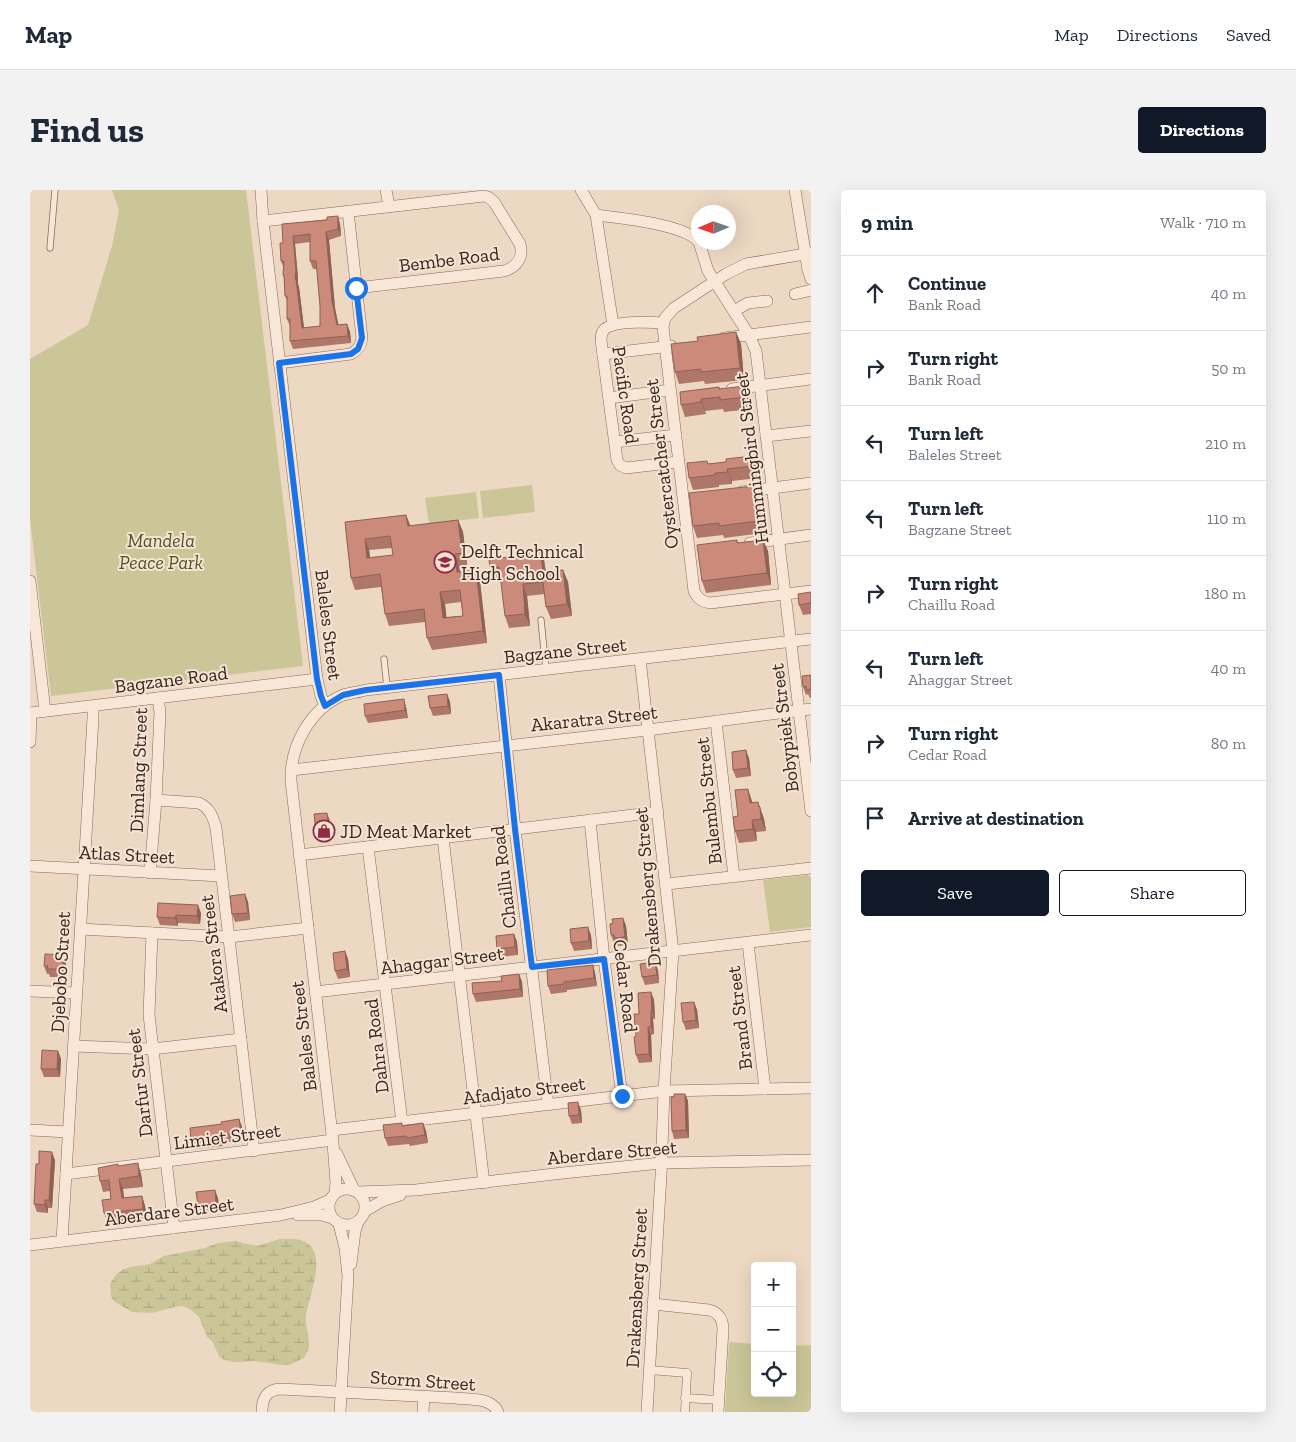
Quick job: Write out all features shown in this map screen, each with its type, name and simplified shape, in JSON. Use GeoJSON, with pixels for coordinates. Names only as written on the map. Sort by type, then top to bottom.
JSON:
{"type":"FeatureCollection","features":[{"type":"Feature","properties":{"kind":"street","name":"Baleles Street"},"geometry":{"type":"LineString","coordinates":[[261,190],[279,363],[317,679],[325,706],[309,722],[296,748],[291,770],[299,855],[333,1138],[336,1183],[333,1197]]}},
{"type":"Feature","properties":{"kind":"street"},"geometry":{"type":"LineString","coordinates":[[263,221],[389,206],[386,190]]}},
{"type":"Feature","properties":{"kind":"street"},"geometry":{"type":"LineString","coordinates":[[581,190],[596,215],[614,325]]}},
{"type":"Feature","properties":{"kind":"street"},"geometry":{"type":"LineString","coordinates":[[795,190],[808,253],[808,270],[811,280]]}},
{"type":"Feature","properties":{"kind":"street","name":"Bembe Road"},"geometry":{"type":"LineString","coordinates":[[356,288],[504,271],[516,266],[520,258],[520,244],[494,202],[488,197],[479,196],[389,206]]}},
{"type":"Feature","properties":{"kind":"street"},"geometry":{"type":"LineString","coordinates":[[279,363],[351,354],[358,349],[362,338],[348,211]]}},
{"type":"Feature","properties":{"kind":"street"},"geometry":{"type":"LineString","coordinates":[[596,215],[645,221],[691,235]]}},
{"type":"Feature","properties":{"kind":"street","name":"Hummingbird Street"},"geometry":{"type":"LineString","coordinates":[[701,250],[708,271],[749,335],[756,350],[791,641]]}},
{"type":"Feature","properties":{"kind":"street"},"geometry":{"type":"LineString","coordinates":[[663,323],[674,308],[726,274],[746,264],[808,253]]}},
{"type":"Feature","properties":{"kind":"street"},"geometry":{"type":"LineString","coordinates":[[796,294],[811,290]]}},
{"type":"Feature","properties":{"kind":"street"},"geometry":{"type":"LineString","coordinates":[[734,311],[748,304],[767,301]]}},
{"type":"Feature","properties":{"kind":"street","name":"Pacific Road"},"geometry":{"type":"LineString","coordinates":[[663,323],[650,322],[614,325],[605,329],[601,336],[617,460],[620,465],[626,468],[678,462]]}},
{"type":"Feature","properties":{"kind":"street","name":"Oystercatcher Street"},"geometry":{"type":"LineString","coordinates":[[663,323],[665,347],[674,394],[678,462],[688,498],[694,550],[694,590],[699,599],[710,603],[785,594]]}},
{"type":"Feature","properties":{"kind":"street"},"geometry":{"type":"LineString","coordinates":[[712,340],[811,327]]}},
{"type":"Feature","properties":{"kind":"street"},"geometry":{"type":"LineString","coordinates":[[603,354],[684,344]]}},
{"type":"Feature","properties":{"kind":"street"},"geometry":{"type":"LineString","coordinates":[[720,390],[811,379]]}},
{"type":"Feature","properties":{"kind":"street"},"geometry":{"type":"LineString","coordinates":[[609,398],[674,394]]}},
{"type":"Feature","properties":{"kind":"street"},"geometry":{"type":"LineString","coordinates":[[766,436],[811,431]]}},
{"type":"Feature","properties":{"kind":"street"},"geometry":{"type":"LineString","coordinates":[[615,442],[676,435]]}},
{"type":"Feature","properties":{"kind":"street"},"geometry":{"type":"LineString","coordinates":[[732,493],[811,483]]}},
{"type":"Feature","properties":{"kind":"street"},"geometry":{"type":"LineString","coordinates":[[738,544],[811,535]]}},
{"type":"Feature","properties":{"kind":"street"},"geometry":{"type":"LineString","coordinates":[[30,581],[45,711]]}},
{"type":"Feature","properties":{"kind":"street"},"geometry":{"type":"LineString","coordinates":[[785,594],[811,591]]}},
{"type":"Feature","properties":{"kind":"street","name":"Bagzane Street"},"geometry":{"type":"LineString","coordinates":[[325,706],[343,695],[387,687],[811,639]]}},
{"type":"Feature","properties":{"kind":"street","name":"Bobypiek Street"},"geometry":{"type":"LineString","coordinates":[[791,641],[805,710],[811,811]]}},
{"type":"Feature","properties":{"kind":"street","name":"Drakensberg Street"},"geometry":{"type":"LineString","coordinates":[[640,659],[674,951],[664,1091],[647,1412]]}},
{"type":"Feature","properties":{"kind":"street","name":"Chaillu Road"},"geometry":{"type":"LineString","coordinates":[[499,675],[515,829],[548,1105]]}},
{"type":"Feature","properties":{"kind":"street","name":"Bagzane Road"},"geometry":{"type":"LineString","coordinates":[[30,713],[317,679]]}},
{"type":"Feature","properties":{"kind":"street","name":"Dimlang Street"},"geometry":{"type":"LineString","coordinates":[[150,873],[156,800],[160,712],[158,698]]}},
{"type":"Feature","properties":{"kind":"street","name":"Djebobo Street"},"geometry":{"type":"LineString","coordinates":[[62,1241],[93,706]]}},
{"type":"Feature","properties":{"kind":"street","name":"Akaratra Street"},"geometry":{"type":"LineString","coordinates":[[291,770],[648,730],[805,710]]}},
{"type":"Feature","properties":{"kind":"street"},"geometry":{"type":"LineString","coordinates":[[30,713],[30,742]]}},
{"type":"Feature","properties":{"kind":"street","name":"Bulembu Street"},"geometry":{"type":"LineString","coordinates":[[716,721],[734,877]]}},
{"type":"Feature","properties":{"kind":"street","name":"Atakora Street"},"geometry":{"type":"LineString","coordinates":[[156,800],[199,803],[205,806],[212,814],[216,828],[254,1151]]}},
{"type":"Feature","properties":{"kind":"street"},"geometry":{"type":"LineString","coordinates":[[299,855],[658,812]]}},
{"type":"Feature","properties":{"kind":"street","name":"Cedar Road"},"geometry":{"type":"LineString","coordinates":[[590,820],[604,959],[622,1096]]}},
{"type":"Feature","properties":{"kind":"street"},"geometry":{"type":"LineString","coordinates":[[443,838],[484,1183]]}},
{"type":"Feature","properties":{"kind":"street","name":"Dahra Road"},"geometry":{"type":"LineString","coordinates":[[368,847],[402,1122]]}},
{"type":"Feature","properties":{"kind":"street","name":"Atlas Street"},"geometry":{"type":"LineString","coordinates":[[30,866],[221,876]]}},
{"type":"Feature","properties":{"kind":"street"},"geometry":{"type":"LineString","coordinates":[[667,884],[811,868]]}},
{"type":"Feature","properties":{"kind":"street"},"geometry":{"type":"LineString","coordinates":[[80,929],[229,937],[308,928]]}},
{"type":"Feature","properties":{"kind":"street","name":"Darfur Street"},"geometry":{"type":"LineString","coordinates":[[152,933],[148,1004],[174,1228]]}},
{"type":"Feature","properties":{"kind":"street","name":"Ahaggar Street"},"geometry":{"type":"LineString","coordinates":[[315,992],[811,935]]}},
{"type":"Feature","properties":{"kind":"street","name":"Brand Street"},"geometry":{"type":"LineString","coordinates":[[748,943],[765,1089]]}},
{"type":"Feature","properties":{"kind":"street"},"geometry":{"type":"LineString","coordinates":[[30,990],[76,993]]}},
{"type":"Feature","properties":{"kind":"street"},"geometry":{"type":"LineString","coordinates":[[74,1046],[152,1049],[241,1040]]}},
{"type":"Feature","properties":{"kind":"street","name":"Afadjato Street"},"geometry":{"type":"LineString","coordinates":[[333,1138],[402,1122],[664,1091],[811,1088]]}},
{"type":"Feature","properties":{"kind":"street"},"geometry":{"type":"LineString","coordinates":[[30,1130],[68,1132]]}},
{"type":"Feature","properties":{"kind":"street","name":"Baleles Street"},"geometry":{"type":"LineString","coordinates":[[333,1138],[340,1163],[356,1191]]}},
{"type":"Feature","properties":{"kind":"street","name":"Limiet Street"},"geometry":{"type":"LineString","coordinates":[[66,1174],[254,1151],[333,1138]]}},
{"type":"Feature","properties":{"kind":"street","name":"Aberdare Street"},"geometry":{"type":"LineString","coordinates":[[356,1191],[416,1190],[660,1163],[811,1160]]}},
{"type":"Feature","properties":{"kind":"street"},"geometry":{"type":"LineString","coordinates":[[336,1221],[345,1226],[362,1219],[365,1211],[365,1201],[356,1191],[346,1188],[333,1197],[329,1209],[336,1221],[346,1248],[348,1276]]}},
{"type":"Feature","properties":{"kind":"street","name":"Aberdare Street"},"geometry":{"type":"LineString","coordinates":[[365,1211],[382,1201],[416,1190]]}},
{"type":"Feature","properties":{"kind":"street","name":"Aberdare Street"},"geometry":{"type":"LineString","coordinates":[[281,1215],[314,1206],[333,1197]]}},
{"type":"Feature","properties":{"kind":"street","name":"Aberdare Street"},"geometry":{"type":"LineString","coordinates":[[30,1245],[281,1215],[315,1215],[336,1221]]}},
{"type":"Feature","properties":{"kind":"street"},"geometry":{"type":"LineString","coordinates":[[340,1412],[348,1276],[358,1222]]}},
{"type":"Feature","properties":{"kind":"street"},"geometry":{"type":"LineString","coordinates":[[653,1304],[709,1310],[715,1312],[720,1318],[723,1329],[719,1406],[685,1398]]}},
{"type":"Feature","properties":{"kind":"street"},"geometry":{"type":"LineString","coordinates":[[649,1370],[686,1373],[685,1412]]}},
{"type":"Feature","properties":{"kind":"street","name":"Storm Street"},"geometry":{"type":"LineString","coordinates":[[262,1412],[264,1398],[267,1394],[276,1390],[341,1392],[488,1402],[494,1405],[498,1412]]}},
{"type":"Feature","properties":{"kind":"street"},"geometry":{"type":"LineString","coordinates":[[423,1412],[424,1397]]}},
{"type":"Feature","properties":{"kind":"lane"},"geometry":{"type":"LineString","coordinates":[[50,248],[55,190]]}},
{"type":"Feature","properties":{"kind":"lane"},"geometry":{"type":"LineString","coordinates":[[541,620],[546,670]]}},
{"type":"Feature","properties":{"kind":"lane"},"geometry":{"type":"LineString","coordinates":[[384,659],[387,687]]}},
{"type":"Feature","properties":{"kind":"green space","name":"Mandela Peace Park"},"geometry":{"type":"Polygon","coordinates":[[[112,190],[246,190],[303,666],[51,696],[30,519],[30,359],[88,325],[112,246],[119,210],[112,190]]]}},
{"type":"Feature","properties":{"kind":"green space"},"geometry":{"type":"Polygon","coordinates":[[[532,485],[535,512],[483,518],[480,491],[532,485]]]}},
{"type":"Feature","properties":{"kind":"green space"},"geometry":{"type":"Polygon","coordinates":[[[476,492],[479,518],[429,524],[425,498],[476,492]]]}},
{"type":"Feature","properties":{"kind":"green space"},"geometry":{"type":"Polygon","coordinates":[[[808,875],[811,878],[811,927],[770,932],[763,880],[808,875]]]}},
{"type":"Feature","properties":{"kind":"green space"},"geometry":{"type":"Polygon","coordinates":[[[280,1239],[300,1240],[311,1246],[315,1254],[316,1264],[306,1316],[309,1348],[304,1358],[289,1365],[255,1361],[234,1362],[222,1359],[212,1341],[207,1337],[199,1317],[190,1309],[182,1306],[152,1313],[132,1312],[112,1299],[111,1282],[122,1270],[130,1267],[150,1264],[164,1256],[205,1248],[218,1243],[234,1241],[257,1246],[280,1239]]]}},
{"type":"Feature","properties":{"kind":"green space"},"geometry":{"type":"Polygon","coordinates":[[[729,1342],[751,1344],[751,1397],[796,1397],[796,1346],[811,1345],[811,1412],[725,1412],[729,1342]]]}},
{"type":"Feature","properties":{"kind":"building"},"geometry":{"type":"Polygon","coordinates":[[[338,216],[338,229],[326,232],[332,301],[337,325],[347,324],[348,336],[290,341],[290,319],[287,319],[287,296],[285,296],[283,275],[284,261],[281,261],[280,243],[283,243],[282,224],[327,220],[327,217],[338,216]],[[310,234],[293,236],[295,279],[302,328],[320,326],[316,261],[310,261],[310,234]]]}},
{"type":"Feature","properties":{"kind":"building"},"geometry":{"type":"Polygon","coordinates":[[[736,332],[740,368],[701,372],[701,369],[675,372],[671,344],[698,341],[697,337],[736,332]]]}},
{"type":"Feature","properties":{"kind":"building"},"geometry":{"type":"Polygon","coordinates":[[[745,386],[746,397],[720,400],[720,397],[701,399],[701,402],[681,405],[680,392],[745,386]]]}},
{"type":"Feature","properties":{"kind":"building"},"geometry":{"type":"Polygon","coordinates":[[[752,456],[753,466],[727,469],[728,472],[715,473],[715,475],[689,478],[687,463],[707,461],[708,464],[726,462],[726,459],[752,456]]]}},
{"type":"Feature","properties":{"kind":"building"},"geometry":{"type":"Polygon","coordinates":[[[754,486],[758,521],[719,526],[719,523],[693,526],[689,493],[754,486]]]}},
{"type":"Feature","properties":{"kind":"building"},"geometry":{"type":"Polygon","coordinates":[[[406,515],[408,526],[458,520],[462,553],[455,554],[457,572],[476,570],[483,631],[427,638],[424,609],[385,614],[380,574],[351,578],[345,522],[406,515]],[[390,536],[365,539],[367,558],[393,555],[390,536]],[[460,590],[440,592],[443,618],[463,616],[460,590]]]}},
{"type":"Feature","properties":{"kind":"building"},"geometry":{"type":"Polygon","coordinates":[[[737,540],[737,543],[763,540],[767,573],[702,581],[697,545],[737,540]]]}},
{"type":"Feature","properties":{"kind":"building"},"geometry":{"type":"Polygon","coordinates":[[[540,548],[543,572],[563,570],[567,604],[546,607],[543,582],[523,584],[525,614],[505,616],[499,567],[490,568],[489,559],[519,556],[518,550],[540,548]]]}},
{"type":"Feature","properties":{"kind":"building"},"geometry":{"type":"Polygon","coordinates":[[[811,592],[811,603],[799,605],[798,594],[811,592]]]}},
{"type":"Feature","properties":{"kind":"building"},"geometry":{"type":"Polygon","coordinates":[[[811,675],[811,689],[807,690],[806,686],[803,687],[802,676],[811,675]]]}},
{"type":"Feature","properties":{"kind":"building"},"geometry":{"type":"Polygon","coordinates":[[[447,694],[448,706],[430,708],[428,696],[447,694]]]}},
{"type":"Feature","properties":{"kind":"building"},"geometry":{"type":"Polygon","coordinates":[[[404,699],[405,710],[365,716],[364,704],[404,699]]]}},
{"type":"Feature","properties":{"kind":"building"},"geometry":{"type":"Polygon","coordinates":[[[746,750],[748,768],[733,770],[732,752],[746,750]]]}},
{"type":"Feature","properties":{"kind":"building"},"geometry":{"type":"Polygon","coordinates":[[[748,789],[750,803],[758,802],[761,819],[752,820],[753,829],[735,831],[733,817],[738,816],[735,790],[748,789]]]}},
{"type":"Feature","properties":{"kind":"building"},"geometry":{"type":"Polygon","coordinates":[[[327,813],[329,831],[316,832],[314,814],[327,813]]]}},
{"type":"Feature","properties":{"kind":"building"},"geometry":{"type":"Polygon","coordinates":[[[245,894],[248,913],[232,914],[230,896],[245,894]]]}},
{"type":"Feature","properties":{"kind":"building"},"geometry":{"type":"Polygon","coordinates":[[[158,903],[198,905],[197,916],[176,915],[175,918],[157,917],[158,903]]]}},
{"type":"Feature","properties":{"kind":"building"},"geometry":{"type":"Polygon","coordinates":[[[623,918],[625,937],[615,938],[614,935],[611,935],[610,924],[613,923],[612,919],[623,918]]]}},
{"type":"Feature","properties":{"kind":"building"},"geometry":{"type":"Polygon","coordinates":[[[588,927],[589,941],[571,943],[570,929],[588,927]]]}},
{"type":"Feature","properties":{"kind":"building"},"geometry":{"type":"Polygon","coordinates":[[[514,934],[515,947],[497,949],[496,936],[514,934]]]}},
{"type":"Feature","properties":{"kind":"building"},"geometry":{"type":"Polygon","coordinates":[[[345,951],[347,969],[335,971],[333,953],[345,951]]]}},
{"type":"Feature","properties":{"kind":"building"},"geometry":{"type":"Polygon","coordinates":[[[45,954],[63,955],[63,967],[47,969],[48,966],[44,966],[45,954]]]}},
{"type":"Feature","properties":{"kind":"building"},"geometry":{"type":"Polygon","coordinates":[[[655,962],[657,975],[642,977],[640,964],[655,962]]]}},
{"type":"Feature","properties":{"kind":"building"},"geometry":{"type":"Polygon","coordinates":[[[593,965],[594,978],[548,986],[547,970],[593,965]]]}},
{"type":"Feature","properties":{"kind":"building"},"geometry":{"type":"Polygon","coordinates":[[[519,974],[520,989],[473,994],[472,983],[502,981],[501,976],[519,974]]]}},
{"type":"Feature","properties":{"kind":"building"},"geometry":{"type":"Polygon","coordinates":[[[651,992],[651,1026],[648,1027],[649,1054],[636,1055],[634,1014],[639,1014],[638,993],[651,992]]]}},
{"type":"Feature","properties":{"kind":"building"},"geometry":{"type":"Polygon","coordinates":[[[694,1002],[696,1020],[683,1022],[681,1003],[694,1002]]]}},
{"type":"Feature","properties":{"kind":"building"},"geometry":{"type":"Polygon","coordinates":[[[42,1050],[58,1051],[57,1069],[41,1069],[42,1050]]]}},
{"type":"Feature","properties":{"kind":"building"},"geometry":{"type":"Polygon","coordinates":[[[674,1094],[685,1094],[686,1130],[672,1131],[671,1097],[674,1097],[674,1094]]]}},
{"type":"Feature","properties":{"kind":"building"},"geometry":{"type":"Polygon","coordinates":[[[578,1102],[579,1115],[569,1116],[568,1103],[578,1102]]]}},
{"type":"Feature","properties":{"kind":"building"},"geometry":{"type":"Polygon","coordinates":[[[239,1119],[241,1132],[220,1135],[220,1138],[191,1141],[190,1128],[222,1124],[221,1122],[239,1119]]]}},
{"type":"Feature","properties":{"kind":"building"},"geometry":{"type":"Polygon","coordinates":[[[402,1123],[402,1126],[423,1123],[425,1135],[407,1138],[406,1136],[385,1138],[383,1125],[402,1123]]]}},
{"type":"Feature","properties":{"kind":"building"},"geometry":{"type":"Polygon","coordinates":[[[39,1151],[52,1152],[49,1200],[45,1200],[45,1205],[34,1204],[36,1164],[39,1164],[39,1151]]]}},
{"type":"Feature","properties":{"kind":"building"},"geometry":{"type":"Polygon","coordinates":[[[138,1163],[139,1176],[119,1179],[122,1198],[142,1196],[143,1209],[104,1213],[102,1200],[111,1199],[109,1180],[100,1181],[98,1168],[138,1163]]]}},
{"type":"Feature","properties":{"kind":"building"},"geometry":{"type":"Polygon","coordinates":[[[215,1190],[216,1203],[198,1205],[196,1192],[215,1190]]]}},
{"type":"Feature","properties":{"kind":"place","name":"Delft Technical High School"},"geometry":{"type":"Point","coordinates":[445,562]}},
{"type":"Feature","properties":{"kind":"place","name":"JD Meat Market"},"geometry":{"type":"Point","coordinates":[324,831]}},
{"type":"Feature","properties":{"kind":"route"},"geometry":{"type":"LineString","coordinates":[[356,288],[362,343],[355,352],[279,363],[317,679],[321,696],[325,706],[343,695],[366,690],[499,675],[532,967],[604,959],[622,1096]]}}]}
